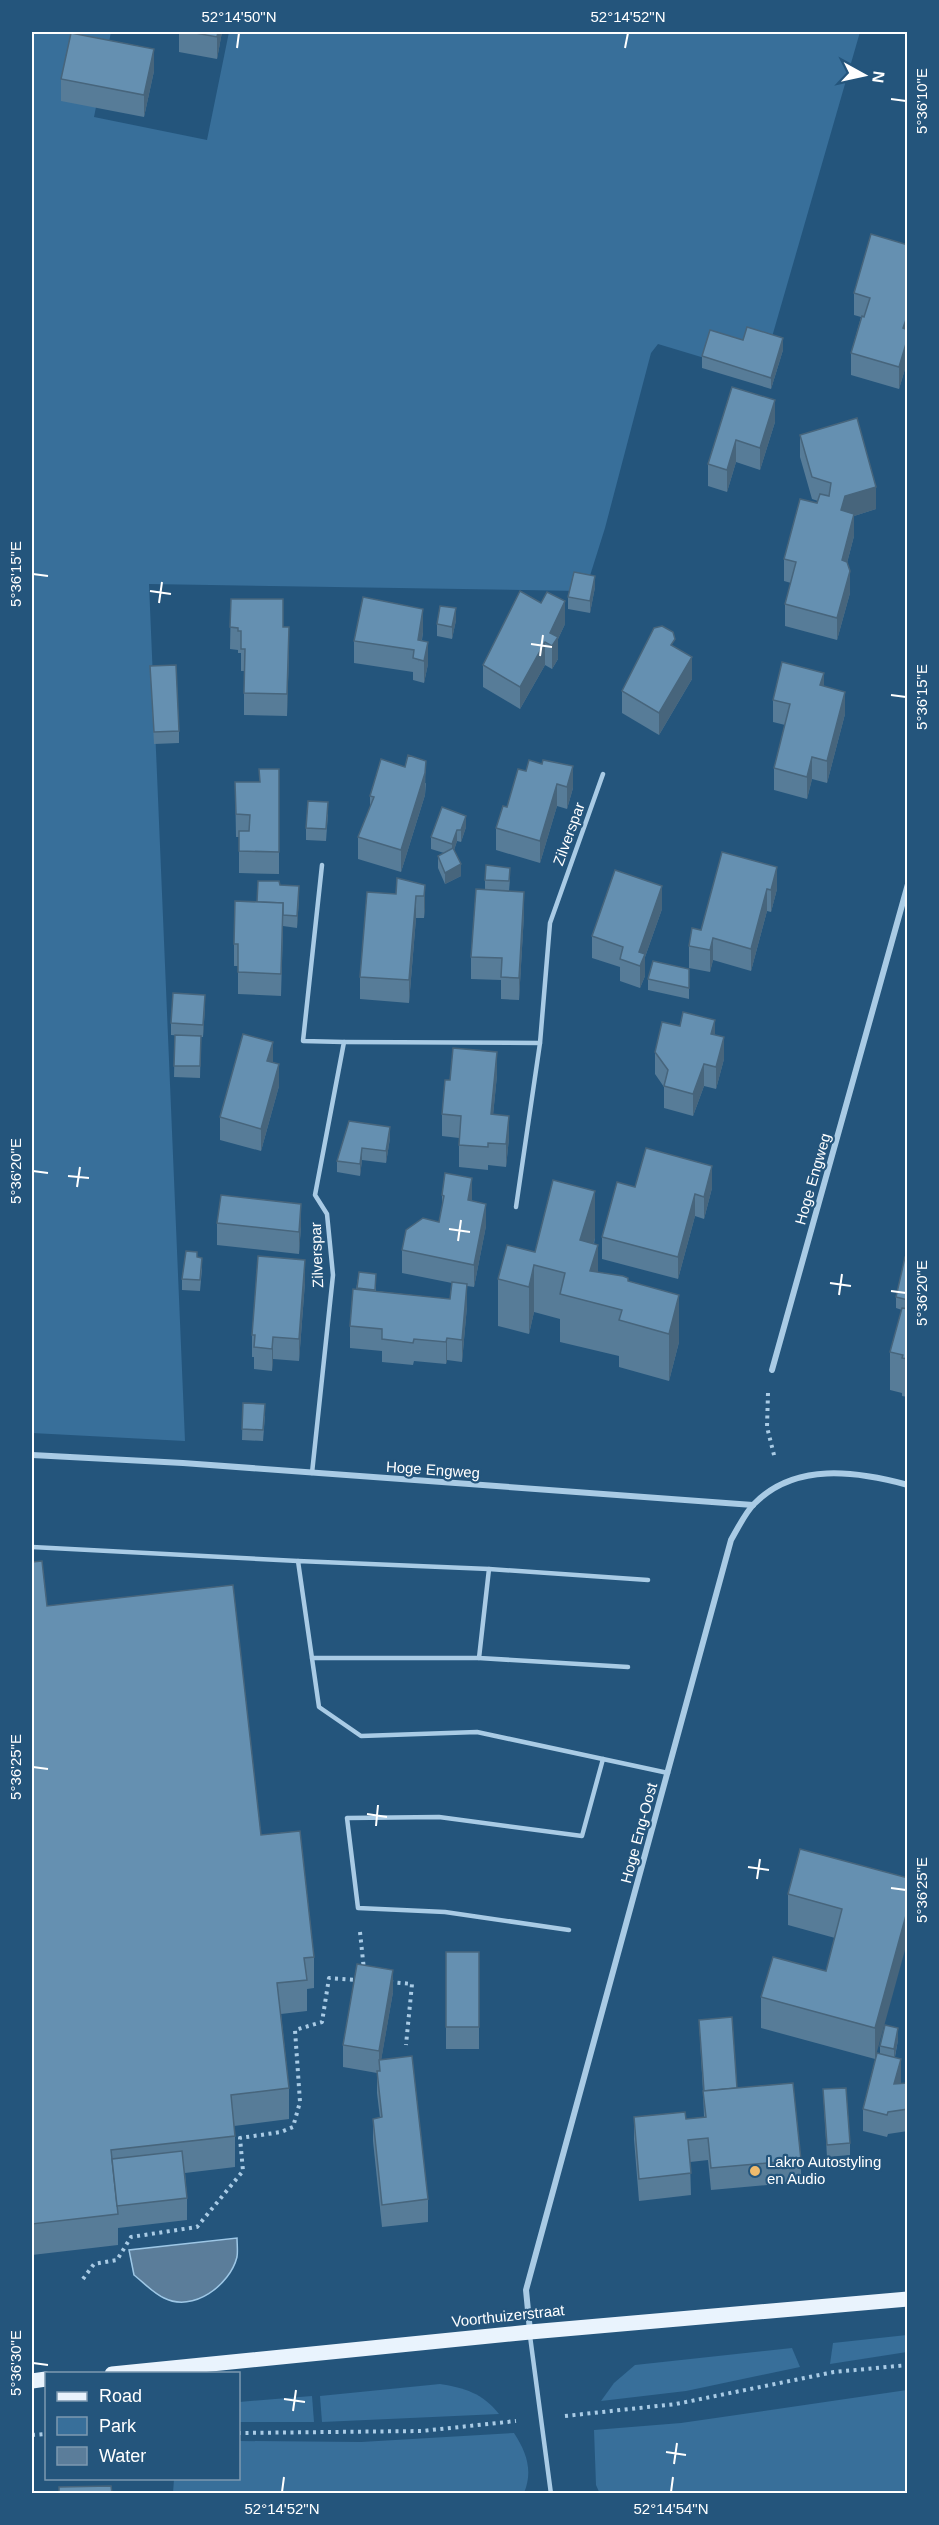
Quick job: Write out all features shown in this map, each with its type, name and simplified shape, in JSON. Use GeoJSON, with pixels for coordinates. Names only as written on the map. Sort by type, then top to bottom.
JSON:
{"type":"FeatureCollection","features":[{"type":"Feature","properties":{"kind":"main road","name":"Voorthuizerstraat"},"geometry":{"type":"LineString","coordinates":[[122,2372],[530,2332],[908,2299]]}},
{"type":"Feature","properties":{"kind":"street","name":"Hoge Engweg"},"geometry":{"type":"LineString","coordinates":[[772,1371],[908,884]]}},
{"type":"Feature","properties":{"kind":"street","name":"Hoge Engweg"},"geometry":{"type":"LineString","coordinates":[[32,1455],[183,1463],[753,1505]]}},
{"type":"Feature","properties":{"kind":"street","name":"Hoge Eng-Oost"},"geometry":{"type":"LineString","coordinates":[[530,2332],[526,2290],[731,1540],[753,1505],[781,1483],[824,1473],[866,1474],[908,1485]]}},
{"type":"Feature","properties":{"kind":"lane","name":"Zilverspar"},"geometry":{"type":"LineString","coordinates":[[516,1207],[540,1043],[550,923],[603,774]]}},
{"type":"Feature","properties":{"kind":"lane"},"geometry":{"type":"LineString","coordinates":[[322,865],[303,1041],[540,1043]]}},
{"type":"Feature","properties":{"kind":"lane","name":"Zilverspar"},"geometry":{"type":"LineString","coordinates":[[312,1473],[333,1275],[327,1214],[315,1195],[344,1042]]}},
{"type":"Feature","properties":{"kind":"lane"},"geometry":{"type":"LineString","coordinates":[[32,1547],[489,1569],[648,1580]]}},
{"type":"Feature","properties":{"kind":"lane"},"geometry":{"type":"LineString","coordinates":[[298,1561],[319,1707],[361,1736],[477,1732],[668,1773]]}},
{"type":"Feature","properties":{"kind":"lane"},"geometry":{"type":"LineString","coordinates":[[479,1658],[489,1569]]}},
{"type":"Feature","properties":{"kind":"lane"},"geometry":{"type":"LineString","coordinates":[[312,1658],[479,1658],[628,1667]]}},
{"type":"Feature","properties":{"kind":"lane"},"geometry":{"type":"LineString","coordinates":[[569,1930],[445,1912],[358,1908],[347,1818],[439,1816],[582,1836],[603,1759]]}},
{"type":"Feature","properties":{"kind":"lane"},"geometry":{"type":"LineString","coordinates":[[530,2332],[550,2493]]}},
{"type":"Feature","properties":{"kind":"path"},"geometry":{"type":"LineString","coordinates":[[772,1371],[767,1427],[781,1483]]}},
{"type":"Feature","properties":{"kind":"path"},"geometry":{"type":"LineString","coordinates":[[83,2279],[94,2264],[117,2260],[131,2237],[197,2227],[243,2171],[240,2138],[281,2132],[293,2127],[300,2102],[295,2030],[322,2022],[329,1978],[365,1980],[358,1908]]}},
{"type":"Feature","properties":{"kind":"path"},"geometry":{"type":"LineString","coordinates":[[388,1982],[412,1984],[406,2045]]}},
{"type":"Feature","properties":{"kind":"path"},"geometry":{"type":"LineString","coordinates":[[240,2433],[422,2431],[676,2404],[834,2372],[908,2365]]}},
{"type":"Feature","properties":{"kind":"green space"},"geometry":{"type":"Polygon","coordinates":[[[32,32],[111,32],[94,117],[207,140],[229,32],[860,32],[761,375],[658,344],[651,353],[605,528],[588,582],[581,591],[149,584],[185,1441],[32,1433],[32,32]]]}},
{"type":"Feature","properties":{"kind":"green space"},"geometry":{"type":"Polygon","coordinates":[[[907,2335],[907,2352],[830,2364],[833,2343],[907,2335]]]}},
{"type":"Feature","properties":{"kind":"green space"},"geometry":{"type":"Polygon","coordinates":[[[792,2348],[800,2367],[686,2391],[601,2401],[614,2383],[635,2365],[792,2348]]]}},
{"type":"Feature","properties":{"kind":"green space"},"geometry":{"type":"Polygon","coordinates":[[[440,2384],[457,2387],[479,2396],[499,2414],[322,2422],[320,2396],[440,2384]]]}},
{"type":"Feature","properties":{"kind":"green space"},"geometry":{"type":"Polygon","coordinates":[[[907,2390],[907,2493],[600,2494],[596,2485],[594,2430],[681,2423],[907,2390]]]}},
{"type":"Feature","properties":{"kind":"green space"},"geometry":{"type":"Polygon","coordinates":[[[312,2396],[314,2422],[240,2422],[240,2402],[312,2396]]]}},
{"type":"Feature","properties":{"kind":"green space"},"geometry":{"type":"Polygon","coordinates":[[[514,2433],[527,2462],[527,2485],[524,2493],[173,2493],[174,2480],[240,2480],[240,2441],[361,2442],[514,2433]]]}},
{"type":"Feature","properties":{"kind":"water"},"geometry":{"type":"Polygon","coordinates":[[[237,2238],[237,2257],[227,2277],[209,2294],[198,2299],[175,2302],[164,2298],[134,2275],[129,2250],[237,2238]]]}},
{"type":"Feature","properties":{"kind":"building"},"geometry":{"type":"Polygon","coordinates":[[[190,32],[218,32],[217,37],[190,32]]]}},
{"type":"Feature","properties":{"kind":"building"},"geometry":{"type":"Polygon","coordinates":[[[71,33],[154,49],[144,95],[61,79],[71,33]]]}},
{"type":"Feature","properties":{"kind":"building"},"geometry":{"type":"Polygon","coordinates":[[[871,234],[908,245],[908,314],[903,328],[908,330],[908,337],[899,367],[851,353],[870,298],[854,293],[871,234]]]}},
{"type":"Feature","properties":{"kind":"building"},"geometry":{"type":"Polygon","coordinates":[[[747,327],[783,338],[771,378],[702,356],[710,330],[743,340],[747,327]]]}},
{"type":"Feature","properties":{"kind":"building"},"geometry":{"type":"Polygon","coordinates":[[[732,387],[775,400],[760,448],[736,440],[727,470],[708,464],[732,387]]]}},
{"type":"Feature","properties":{"kind":"building"},"geometry":{"type":"Polygon","coordinates":[[[857,418],[876,487],[845,496],[841,510],[854,514],[842,560],[847,562],[850,571],[837,618],[785,604],[796,562],[784,559],[800,499],[817,503],[820,494],[829,496],[831,483],[812,477],[800,435],[857,418]]]}},
{"type":"Feature","properties":{"kind":"building"},"geometry":{"type":"Polygon","coordinates":[[[574,572],[595,576],[590,601],[568,597],[574,572]]]}},
{"type":"Feature","properties":{"kind":"building"},"geometry":{"type":"Polygon","coordinates":[[[520,591],[541,603],[547,592],[565,601],[550,633],[558,637],[552,646],[545,642],[520,687],[483,665],[520,591]]]}},
{"type":"Feature","properties":{"kind":"building"},"geometry":{"type":"Polygon","coordinates":[[[363,597],[423,609],[418,640],[428,642],[424,661],[413,658],[414,650],[354,641],[363,597]]]}},
{"type":"Feature","properties":{"kind":"building"},"geometry":{"type":"Polygon","coordinates":[[[231,599],[283,599],[283,627],[289,627],[287,694],[244,693],[245,649],[241,649],[241,631],[230,627],[231,599]]]}},
{"type":"Feature","properties":{"kind":"building"},"geometry":{"type":"Polygon","coordinates":[[[440,606],[456,608],[452,627],[437,624],[440,606]]]}},
{"type":"Feature","properties":{"kind":"building"},"geometry":{"type":"Polygon","coordinates":[[[662,626],[673,632],[675,639],[671,645],[692,657],[659,713],[622,691],[654,628],[662,626]]]}},
{"type":"Feature","properties":{"kind":"building"},"geometry":{"type":"Polygon","coordinates":[[[782,662],[824,673],[820,685],[845,692],[827,761],[812,757],[807,777],[774,768],[790,704],[773,700],[782,662]]]}},
{"type":"Feature","properties":{"kind":"building"},"geometry":{"type":"Polygon","coordinates":[[[176,665],[179,731],[154,732],[150,666],[176,665]]]}},
{"type":"Feature","properties":{"kind":"building"},"geometry":{"type":"Polygon","coordinates":[[[408,755],[426,761],[425,773],[401,850],[358,837],[374,797],[370,796],[381,759],[405,767],[408,755]]]}},
{"type":"Feature","properties":{"kind":"building"},"geometry":{"type":"Polygon","coordinates":[[[529,760],[542,764],[543,760],[573,766],[567,787],[557,784],[540,841],[496,828],[503,806],[507,807],[518,769],[526,771],[529,760]]]}},
{"type":"Feature","properties":{"kind":"building"},"geometry":{"type":"Polygon","coordinates":[[[259,769],[279,769],[279,852],[239,851],[239,831],[249,831],[250,815],[236,814],[235,782],[260,782],[259,769]]]}},
{"type":"Feature","properties":{"kind":"building"},"geometry":{"type":"Polygon","coordinates":[[[308,801],[328,802],[326,829],[306,828],[308,801]]]}},
{"type":"Feature","properties":{"kind":"building"},"geometry":{"type":"Polygon","coordinates":[[[442,807],[466,816],[452,844],[431,837],[442,807]]]}},
{"type":"Feature","properties":{"kind":"building"},"geometry":{"type":"Polygon","coordinates":[[[453,848],[461,864],[445,873],[438,856],[453,848]]]}},
{"type":"Feature","properties":{"kind":"building"},"geometry":{"type":"Polygon","coordinates":[[[722,852],[777,867],[771,890],[767,889],[751,949],[713,938],[710,950],[689,946],[692,928],[701,930],[722,852]]]}},
{"type":"Feature","properties":{"kind":"building"},"geometry":{"type":"Polygon","coordinates":[[[486,865],[510,868],[509,881],[485,880],[486,865]]]}},
{"type":"Feature","properties":{"kind":"building"},"geometry":{"type":"Polygon","coordinates":[[[615,870],[662,886],[639,952],[645,954],[640,966],[620,959],[623,947],[592,936],[615,870]]]}},
{"type":"Feature","properties":{"kind":"building"},"geometry":{"type":"Polygon","coordinates":[[[397,878],[425,885],[424,896],[416,896],[409,980],[360,977],[367,892],[396,894],[397,878]]]}},
{"type":"Feature","properties":{"kind":"building"},"geometry":{"type":"Polygon","coordinates":[[[258,881],[279,881],[280,885],[299,886],[297,916],[283,915],[283,903],[257,902],[258,881]]]}},
{"type":"Feature","properties":{"kind":"building"},"geometry":{"type":"Polygon","coordinates":[[[476,889],[524,892],[519,978],[501,977],[502,958],[471,957],[476,889]]]}},
{"type":"Feature","properties":{"kind":"building"},"geometry":{"type":"Polygon","coordinates":[[[235,901],[283,903],[281,974],[238,972],[238,944],[234,944],[235,901]]]}},
{"type":"Feature","properties":{"kind":"building"},"geometry":{"type":"Polygon","coordinates":[[[653,961],[689,969],[689,988],[648,979],[653,961]]]}},
{"type":"Feature","properties":{"kind":"building"},"geometry":{"type":"Polygon","coordinates":[[[173,993],[205,995],[203,1025],[171,1023],[173,993]]]}},
{"type":"Feature","properties":{"kind":"building"},"geometry":{"type":"Polygon","coordinates":[[[683,1012],[715,1020],[711,1034],[724,1037],[716,1067],[704,1064],[693,1094],[664,1086],[668,1070],[655,1052],[662,1022],[680,1026],[683,1012]]]}},
{"type":"Feature","properties":{"kind":"building"},"geometry":{"type":"Polygon","coordinates":[[[243,1034],[273,1042],[267,1061],[279,1064],[261,1129],[220,1117],[243,1034]]]}},
{"type":"Feature","properties":{"kind":"building"},"geometry":{"type":"Polygon","coordinates":[[[175,1035],[201,1036],[200,1066],[174,1066],[175,1035]]]}},
{"type":"Feature","properties":{"kind":"building"},"geometry":{"type":"Polygon","coordinates":[[[453,1048],[497,1052],[491,1114],[509,1116],[506,1144],[488,1143],[488,1147],[459,1145],[461,1116],[442,1114],[445,1080],[450,1080],[453,1048]]]}},
{"type":"Feature","properties":{"kind":"building"},"geometry":{"type":"Polygon","coordinates":[[[349,1121],[390,1127],[386,1151],[362,1148],[360,1164],[337,1161],[349,1121]]]}},
{"type":"Feature","properties":{"kind":"building"},"geometry":{"type":"Polygon","coordinates":[[[646,1148],[712,1166],[704,1197],[695,1194],[678,1257],[602,1237],[617,1182],[635,1187],[646,1148]]]}},
{"type":"Feature","properties":{"kind":"building"},"geometry":{"type":"Polygon","coordinates":[[[445,1173],[472,1178],[468,1200],[486,1204],[474,1265],[402,1250],[406,1230],[423,1218],[439,1222],[444,1196],[442,1195],[445,1173]]]}},
{"type":"Feature","properties":{"kind":"building"},"geometry":{"type":"Polygon","coordinates":[[[553,1180],[595,1191],[580,1240],[598,1245],[590,1271],[623,1276],[628,1278],[628,1281],[679,1295],[669,1334],[619,1320],[622,1310],[560,1294],[565,1273],[534,1265],[529,1287],[498,1279],[507,1245],[535,1252],[553,1180]]]}},
{"type":"Feature","properties":{"kind":"building"},"geometry":{"type":"Polygon","coordinates":[[[221,1195],[301,1204],[299,1232],[217,1223],[221,1195]]]}},
{"type":"Feature","properties":{"kind":"building"},"geometry":{"type":"Polygon","coordinates":[[[186,1251],[197,1252],[197,1257],[202,1258],[200,1280],[182,1279],[186,1251]]]}},
{"type":"Feature","properties":{"kind":"building"},"geometry":{"type":"Polygon","coordinates":[[[258,1256],[305,1260],[299,1339],[273,1337],[272,1349],[254,1347],[255,1335],[252,1335],[258,1256]]]}},
{"type":"Feature","properties":{"kind":"building"},"geometry":{"type":"Polygon","coordinates":[[[905,1257],[908,1257],[908,1300],[896,1297],[905,1257]]]}},
{"type":"Feature","properties":{"kind":"building"},"geometry":{"type":"Polygon","coordinates":[[[359,1272],[376,1274],[375,1290],[357,1288],[359,1272]]]}},
{"type":"Feature","properties":{"kind":"building"},"geometry":{"type":"Polygon","coordinates":[[[452,1282],[467,1284],[462,1340],[447,1338],[446,1342],[414,1339],[413,1343],[382,1339],[382,1329],[350,1326],[353,1289],[450,1299],[452,1282]]]}},
{"type":"Feature","properties":{"kind":"building"},"geometry":{"type":"Polygon","coordinates":[[[902,1308],[908,1309],[908,1359],[902,1358],[903,1355],[890,1352],[902,1308]]]}},
{"type":"Feature","properties":{"kind":"building"},"geometry":{"type":"Polygon","coordinates":[[[243,1403],[265,1404],[263,1430],[242,1429],[243,1403]]]}},
{"type":"Feature","properties":{"kind":"building"},"geometry":{"type":"Polygon","coordinates":[[[42,1561],[47,1606],[233,1585],[261,1835],[300,1831],[314,1957],[304,1958],[307,1980],[277,1983],[289,2088],[231,2095],[235,2136],[111,2150],[118,2214],[32,2224],[32,1562],[42,1561]]]}},
{"type":"Feature","properties":{"kind":"building"},"geometry":{"type":"Polygon","coordinates":[[[800,1849],[908,1878],[908,1908],[875,2028],[761,1997],[773,1957],[826,1971],[842,1909],[788,1894],[800,1849]]]}},
{"type":"Feature","properties":{"kind":"building"},"geometry":{"type":"Polygon","coordinates":[[[446,1952],[479,1952],[479,2027],[446,2027],[446,1952]]]}},
{"type":"Feature","properties":{"kind":"building"},"geometry":{"type":"Polygon","coordinates":[[[357,1964],[393,1970],[379,2051],[343,2045],[357,1964]]]}},
{"type":"Feature","properties":{"kind":"building"},"geometry":{"type":"Polygon","coordinates":[[[732,2017],[737,2088],[704,2091],[699,2020],[732,2017]]]}},
{"type":"Feature","properties":{"kind":"building"},"geometry":{"type":"Polygon","coordinates":[[[885,2025],[898,2028],[894,2049],[880,2046],[885,2025]]]}},
{"type":"Feature","properties":{"kind":"building"},"geometry":{"type":"Polygon","coordinates":[[[877,2053],[901,2059],[894,2084],[908,2083],[908,2109],[888,2112],[887,2115],[863,2109],[877,2053]]]}},
{"type":"Feature","properties":{"kind":"building"},"geometry":{"type":"Polygon","coordinates":[[[412,2056],[428,2199],[382,2205],[373,2119],[382,2117],[377,2071],[380,2071],[379,2060],[412,2056]]]}},
{"type":"Feature","properties":{"kind":"building"},"geometry":{"type":"Polygon","coordinates":[[[793,2083],[801,2160],[711,2168],[708,2138],[688,2140],[691,2173],[639,2179],[634,2117],[685,2112],[686,2119],[706,2117],[703,2091],[793,2083]]]}},
{"type":"Feature","properties":{"kind":"building"},"geometry":{"type":"Polygon","coordinates":[[[846,2088],[850,2143],[827,2145],[823,2089],[846,2088]]]}},
{"type":"Feature","properties":{"kind":"building"},"geometry":{"type":"Polygon","coordinates":[[[182,2151],[187,2198],[117,2206],[112,2159],[182,2151]]]}},
{"type":"Feature","properties":{"kind":"building"},"geometry":{"type":"Polygon","coordinates":[[[111,2486],[112,2493],[59,2493],[59,2487],[111,2486]]]}},
{"type":"Feature","properties":{"kind":"place","name":"Lakro Autostyling en Audio"},"geometry":{"type":"Point","coordinates":[755,2171]}}]}
